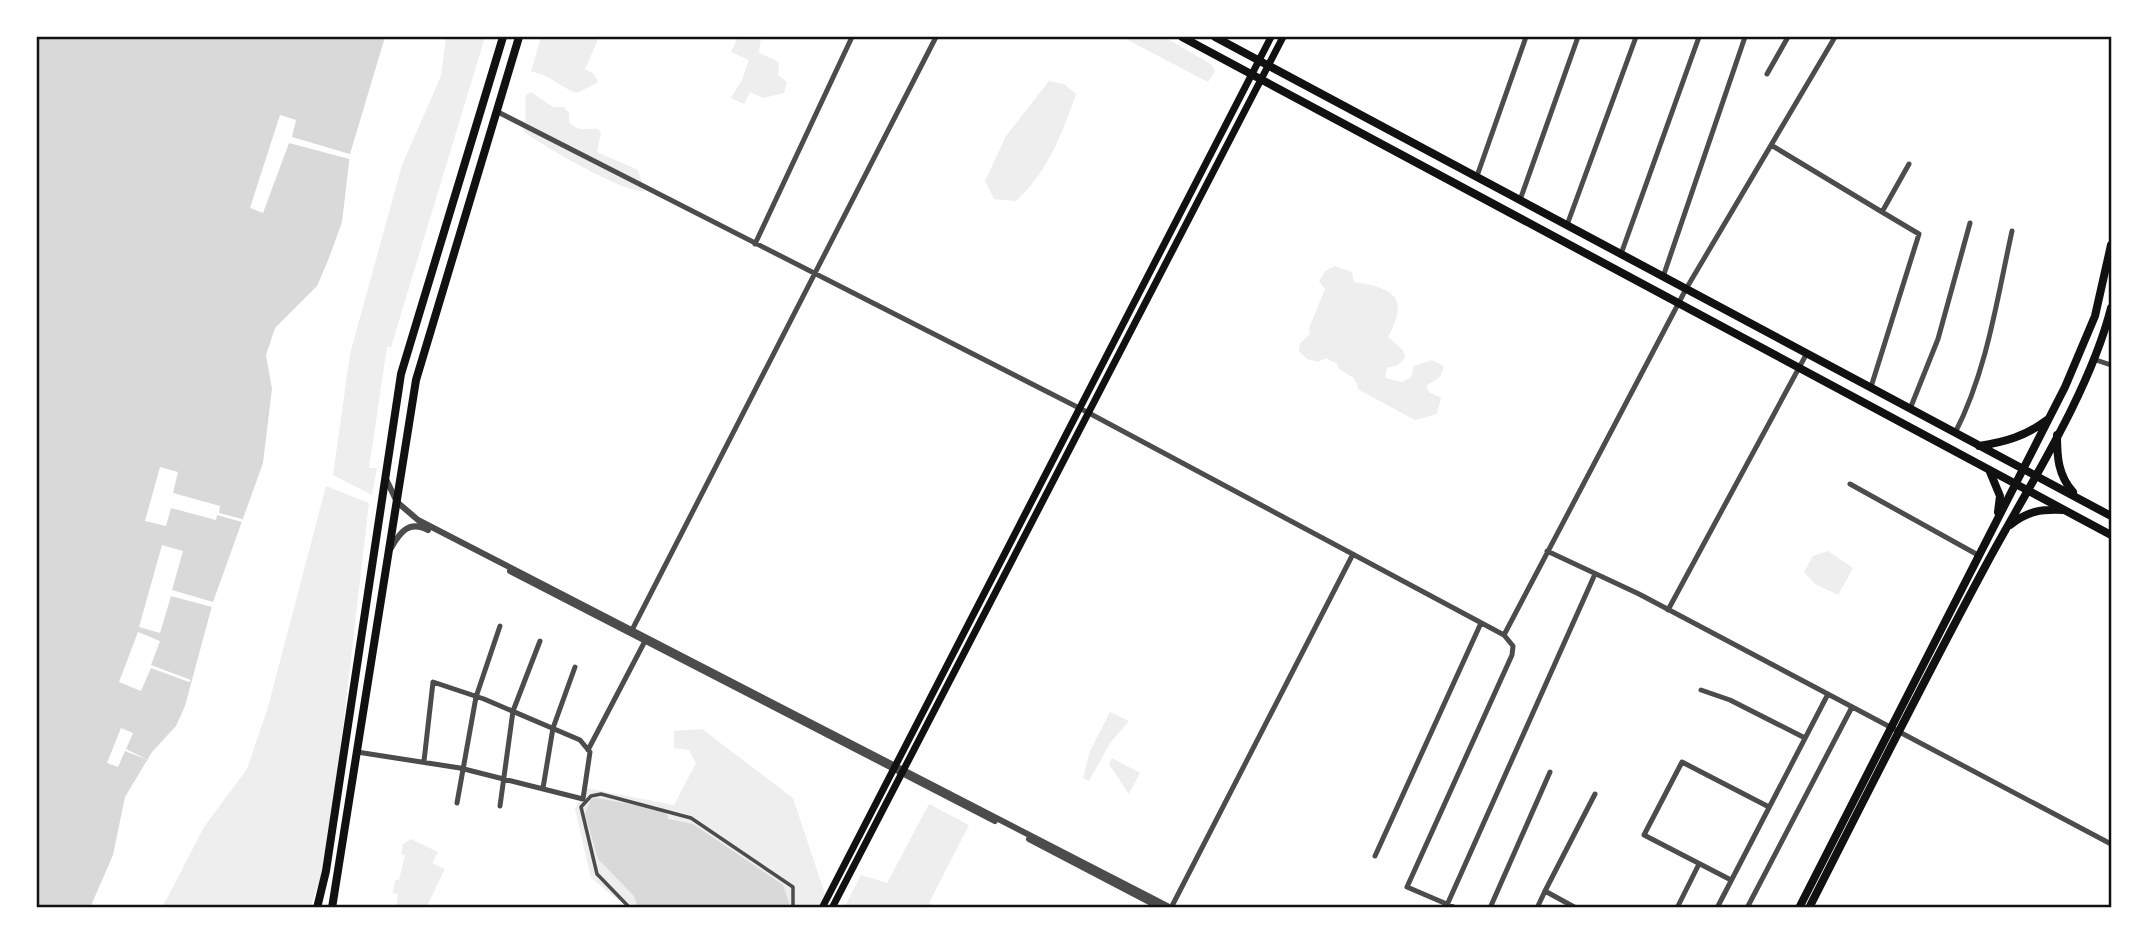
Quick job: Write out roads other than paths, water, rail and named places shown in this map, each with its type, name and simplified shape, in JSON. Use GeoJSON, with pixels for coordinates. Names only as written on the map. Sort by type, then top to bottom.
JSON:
{"type":"FeatureCollection","features":[{"type":"Feature","properties":{"kind":"main road"},"geometry":{"type":"LineString","coordinates":[[317,908],[326,872],[401,374],[503,37]]}},
{"type":"Feature","properties":{"kind":"main road"},"geometry":{"type":"LineString","coordinates":[[332,908],[416,380],[519,37]]}},
{"type":"Feature","properties":{"kind":"main road"},"geometry":{"type":"LineString","coordinates":[[1182,37],[1801,366],[2111,535]]}},
{"type":"Feature","properties":{"kind":"main road"},"geometry":{"type":"LineString","coordinates":[[1215,37],[2111,516]]}},
{"type":"Feature","properties":{"kind":"main road"},"geometry":{"type":"LineString","coordinates":[[832,908],[899,769],[1271,37]]}},
{"type":"Feature","properties":{"kind":"main road"},"geometry":{"type":"LineString","coordinates":[[1083,410],[1283,37]]}},
{"type":"Feature","properties":{"kind":"main road"},"geometry":{"type":"LineString","coordinates":[[1799,908],[2049,418],[2095,316],[2111,245]]}},
{"type":"Feature","properties":{"kind":"main road"},"geometry":{"type":"LineString","coordinates":[[1808,908],[2057,433],[2093,359],[2111,308]]}},
{"type":"Feature","properties":{"kind":"main road"},"geometry":{"type":"LineString","coordinates":[[1785,358],[1793,357],[1796,350],[1792,345]]}},
{"type":"Feature","properties":{"kind":"main road"},"geometry":{"type":"LineString","coordinates":[[1819,376],[1819,365],[1826,363]]}},
{"type":"Feature","properties":{"kind":"main road"},"geometry":{"type":"LineString","coordinates":[[1979,446],[2009,441],[2035,430],[2049,418]]}},
{"type":"Feature","properties":{"kind":"main road"},"geometry":{"type":"LineString","coordinates":[[2057,433],[2057,462],[2064,482],[2077,497]]}},
{"type":"Feature","properties":{"kind":"main road"},"geometry":{"type":"LineString","coordinates":[[1986,467],[1995,478],[2000,496],[1997,518]]}},
{"type":"Feature","properties":{"kind":"main road"},"geometry":{"type":"LineString","coordinates":[[2005,529],[2024,514],[2043,509],[2065,510]]}},
{"type":"Feature","properties":{"kind":"main road"},"geometry":{"type":"LineString","coordinates":[[822,908],[899,769]]}},
{"type":"Feature","properties":{"kind":"street"},"geometry":{"type":"LineString","coordinates":[[755,244],[852,37]]}},
{"type":"Feature","properties":{"kind":"street"},"geometry":{"type":"LineString","coordinates":[[631,632],[812,274],[936,37]]}},
{"type":"Feature","properties":{"kind":"street"},"geometry":{"type":"LineString","coordinates":[[1477,176],[1526,37]]}},
{"type":"Feature","properties":{"kind":"street"},"geometry":{"type":"LineString","coordinates":[[1520,200],[1578,37]]}},
{"type":"Feature","properties":{"kind":"street"},"geometry":{"type":"LineString","coordinates":[[1567,225],[1636,37]]}},
{"type":"Feature","properties":{"kind":"street"},"geometry":{"type":"LineString","coordinates":[[1620,253],[1697,37]]}},
{"type":"Feature","properties":{"kind":"street"},"geometry":{"type":"LineString","coordinates":[[1662,276],[1744,37]]}},
{"type":"Feature","properties":{"kind":"street"},"geometry":{"type":"LineString","coordinates":[[1767,74],[1788,37]]}},
{"type":"Feature","properties":{"kind":"street"},"geometry":{"type":"LineString","coordinates":[[1504,635],[1679,303],[1684,288],[1833,37]]}},
{"type":"Feature","properties":{"kind":"street"},"geometry":{"type":"LineString","coordinates":[[496,111],[1083,410],[1504,635],[1513,646],[1512,655],[1408,887],[1456,908]]}},
{"type":"Feature","properties":{"kind":"street"},"geometry":{"type":"LineString","coordinates":[[1770,144],[1919,234],[1871,387]]}},
{"type":"Feature","properties":{"kind":"street"},"geometry":{"type":"LineString","coordinates":[[1882,212],[1909,164]]}},
{"type":"Feature","properties":{"kind":"street"},"geometry":{"type":"LineString","coordinates":[[1910,408],[1938,339],[1970,223]]}},
{"type":"Feature","properties":{"kind":"street"},"geometry":{"type":"LineString","coordinates":[[1955,433],[1967,410],[1986,351],[2012,231]]}},
{"type":"Feature","properties":{"kind":"street"},"geometry":{"type":"LineString","coordinates":[[1668,610],[1807,353]]}},
{"type":"Feature","properties":{"kind":"street"},"geometry":{"type":"LineString","coordinates":[[2093,359],[2111,366]]}},
{"type":"Feature","properties":{"kind":"street"},"geometry":{"type":"LineString","coordinates":[[386,477],[397,502],[418,520],[645,641],[899,769],[1161,908]]}},
{"type":"Feature","properties":{"kind":"street"},"geometry":{"type":"LineString","coordinates":[[1850,484],[1978,555]]}},
{"type":"Feature","properties":{"kind":"street"},"geometry":{"type":"LineString","coordinates":[[389,552],[406,528],[423,527],[1171,908],[1353,554]]}},
{"type":"Feature","properties":{"kind":"street"},"geometry":{"type":"LineString","coordinates":[[1547,551],[1668,610],[2111,844]]}},
{"type":"Feature","properties":{"kind":"street"},"geometry":{"type":"LineString","coordinates":[[1447,905],[1595,574]]}},
{"type":"Feature","properties":{"kind":"street"},"geometry":{"type":"LineString","coordinates":[[1375,856],[1481,623]]}},
{"type":"Feature","properties":{"kind":"street"},"geometry":{"type":"LineString","coordinates":[[457,803],[476,697],[500,626]]}},
{"type":"Feature","properties":{"kind":"street"},"geometry":{"type":"LineString","coordinates":[[500,806],[513,712],[540,641]]}},
{"type":"Feature","properties":{"kind":"street"},"geometry":{"type":"LineString","coordinates":[[357,752],[463,768],[583,799],[588,750],[645,641]]}},
{"type":"Feature","properties":{"kind":"street"},"geometry":{"type":"LineString","coordinates":[[543,788],[553,728],[575,667]]}},
{"type":"Feature","properties":{"kind":"street"},"geometry":{"type":"LineString","coordinates":[[425,761],[433,682],[553,728],[580,740],[588,750]]}},
{"type":"Feature","properties":{"kind":"street"},"geometry":{"type":"LineString","coordinates":[[1701,690],[1730,700],[1805,738]]}},
{"type":"Feature","properties":{"kind":"street"},"geometry":{"type":"LineString","coordinates":[[1717,908],[1828,694]]}},
{"type":"Feature","properties":{"kind":"street"},"geometry":{"type":"LineString","coordinates":[[1748,908],[1852,707]]}},
{"type":"Feature","properties":{"kind":"street"},"geometry":{"type":"LineString","coordinates":[[1731,880],[1644,835],[1682,762],[1769,807]]}},
{"type":"Feature","properties":{"kind":"street"},"geometry":{"type":"LineString","coordinates":[[1490,908],[1550,772]]}},
{"type":"Feature","properties":{"kind":"street"},"geometry":{"type":"LineString","coordinates":[[630,908],[597,874],[581,807],[591,796],[601,794],[691,818],[793,887],[793,908]]}},
{"type":"Feature","properties":{"kind":"street"},"geometry":{"type":"LineString","coordinates":[[1537,908],[1595,794]]}},
{"type":"Feature","properties":{"kind":"street"},"geometry":{"type":"LineString","coordinates":[[1677,908],[1699,864]]}},
{"type":"Feature","properties":{"kind":"street"},"geometry":{"type":"LineString","coordinates":[[1545,891],[1576,908]]}}]}
